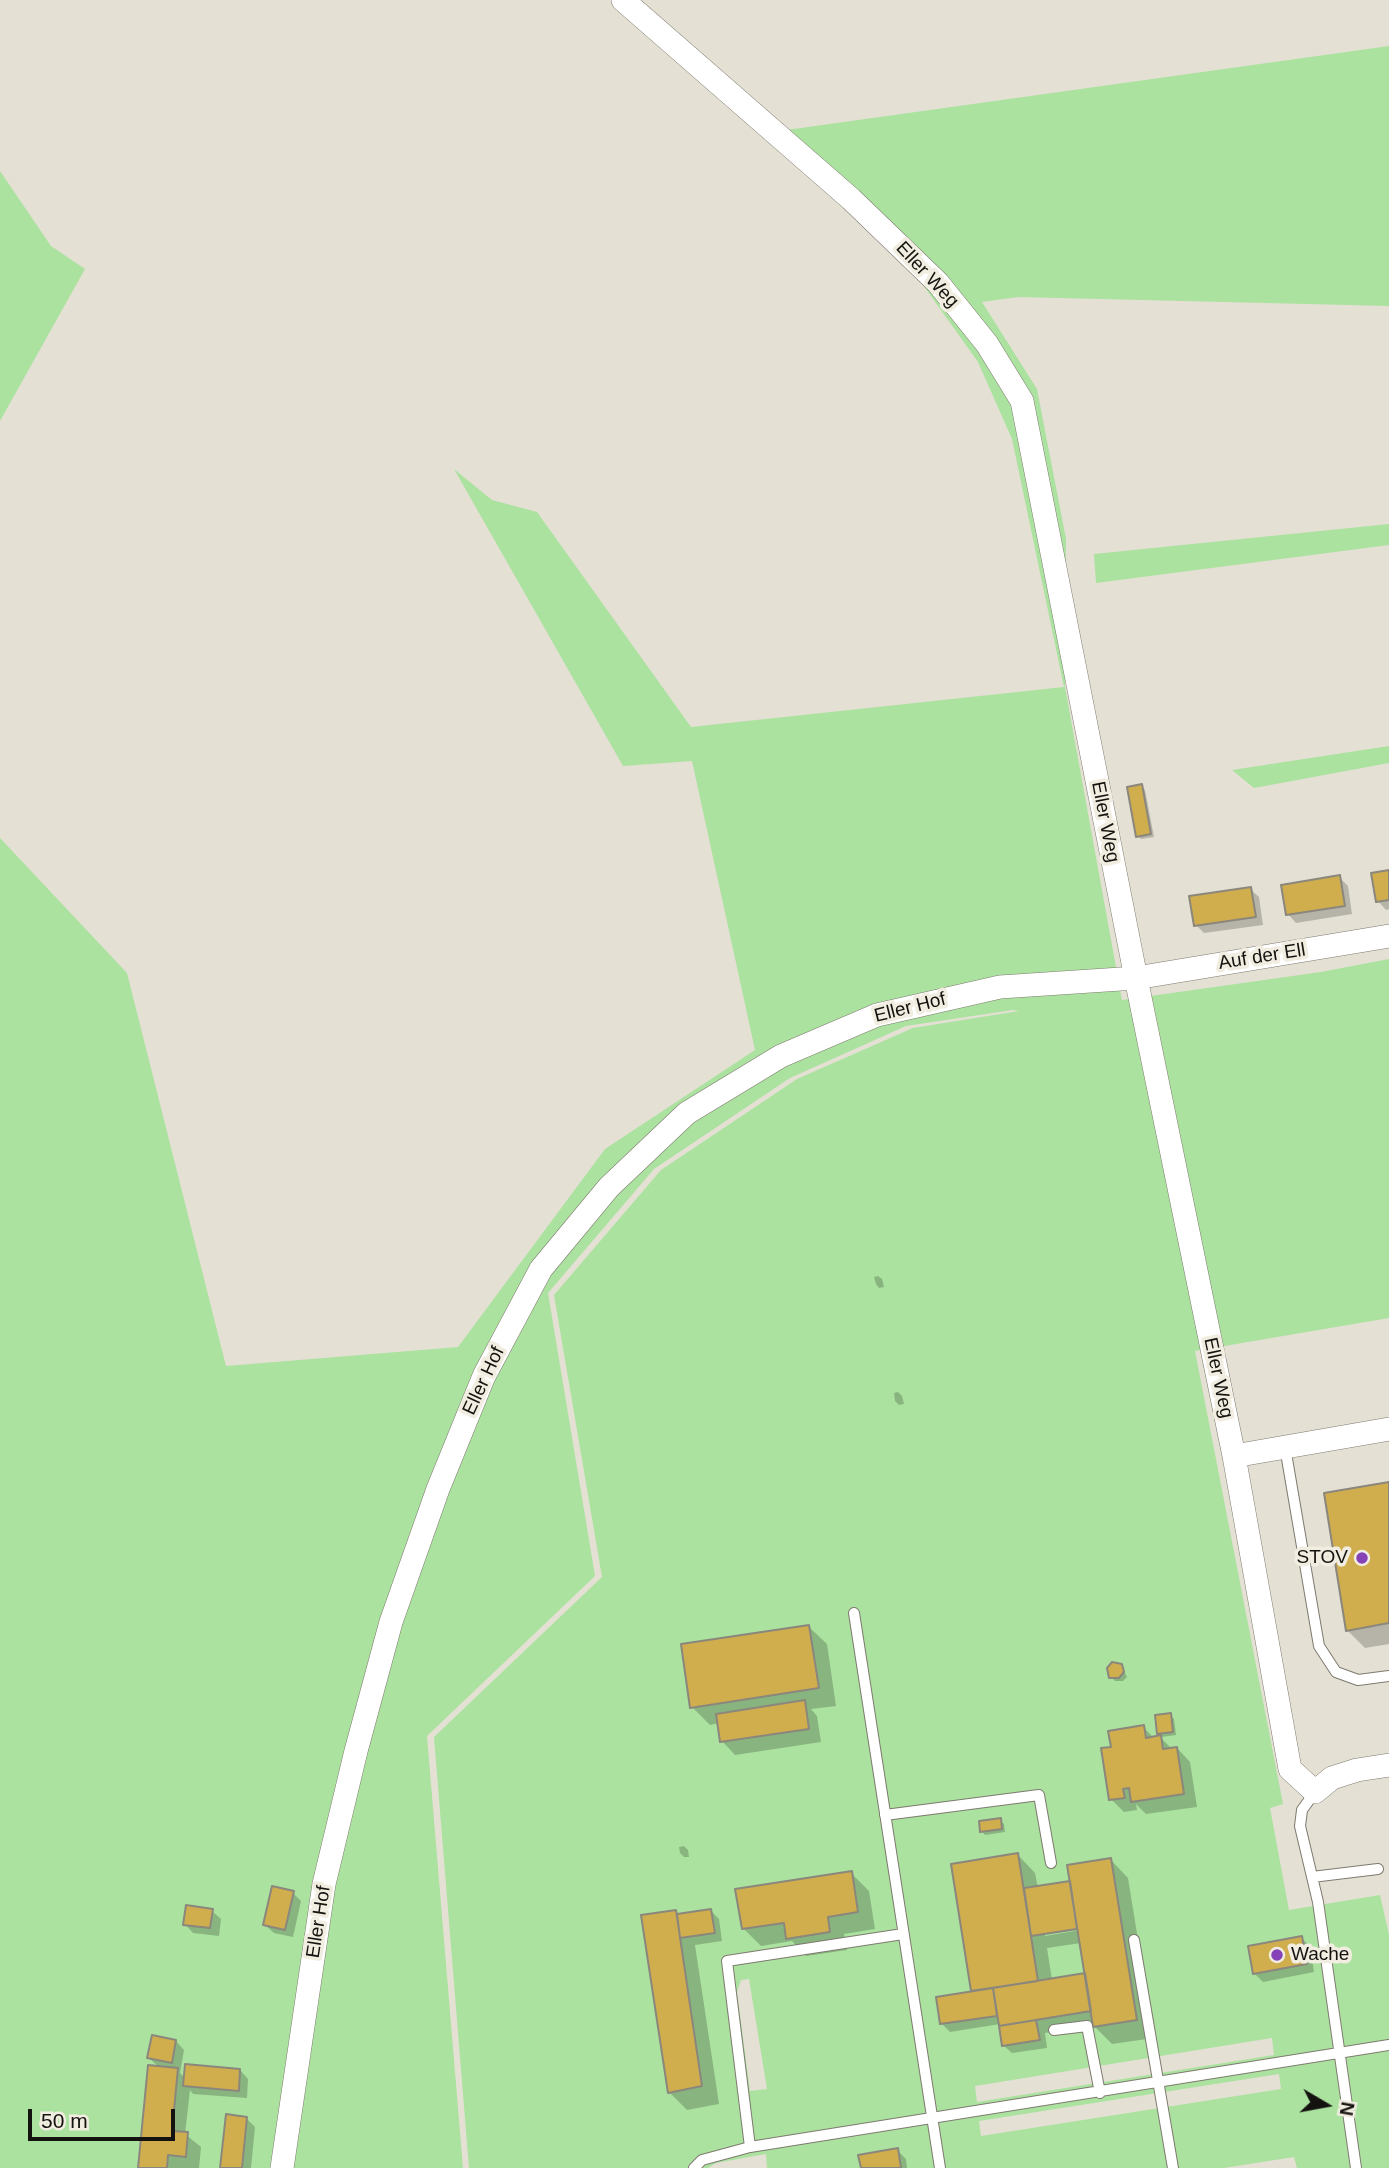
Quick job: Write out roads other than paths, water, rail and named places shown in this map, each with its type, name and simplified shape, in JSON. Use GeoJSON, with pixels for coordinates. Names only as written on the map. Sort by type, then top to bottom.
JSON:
{"type":"FeatureCollection","features":[{"type":"Feature","properties":{"kind":"street","name":"Eller Weg"},"geometry":{"type":"LineString","coordinates":[[623,0],[851,199],[938,283],[988,344],[1022,401],[1234,1456],[1290,1769],[1315,1792]]}},
{"type":"Feature","properties":{"kind":"street","name":"Auf der Ell"},"geometry":{"type":"LineString","coordinates":[[1136,978],[1389,936]]}},
{"type":"Feature","properties":{"kind":"street","name":"Eller Hof"},"geometry":{"type":"LineString","coordinates":[[282,2168],[324,1884],[391,1622],[438,1489],[484,1376],[541,1269],[610,1186],[687,1114],[781,1056],[877,1015],[1000,987],[1136,978]]}},
{"type":"Feature","properties":{"kind":"street"},"geometry":{"type":"LineString","coordinates":[[1234,1456],[1389,1429]]}},
{"type":"Feature","properties":{"kind":"street"},"geometry":{"type":"LineString","coordinates":[[1315,1792],[1332,1778],[1357,1770],[1389,1765]]}},
{"type":"Feature","properties":{"kind":"lane"},"geometry":{"type":"LineString","coordinates":[[1285,1447],[1319,1646],[1336,1672],[1359,1680],[1389,1676]]}},
{"type":"Feature","properties":{"kind":"lane"},"geometry":{"type":"LineString","coordinates":[[854,1613],[940,2168]]}},
{"type":"Feature","properties":{"kind":"lane"},"geometry":{"type":"LineString","coordinates":[[1315,1792],[1302,1810],[1300,1826],[1312,1877],[1356,2168]]}},
{"type":"Feature","properties":{"kind":"lane"},"geometry":{"type":"LineString","coordinates":[[885,1815],[1039,1795],[1051,1863]]}},
{"type":"Feature","properties":{"kind":"lane"},"geometry":{"type":"LineString","coordinates":[[1312,1877],[1378,1869]]}},
{"type":"Feature","properties":{"kind":"lane"},"geometry":{"type":"LineString","coordinates":[[750,2147],[727,1961],[903,1934]]}},
{"type":"Feature","properties":{"kind":"lane"},"geometry":{"type":"LineString","coordinates":[[1134,1940],[1173,2168]]}},
{"type":"Feature","properties":{"kind":"lane"},"geometry":{"type":"LineString","coordinates":[[1055,2031],[1087,2026],[1100,2093]]}},
{"type":"Feature","properties":{"kind":"lane"},"geometry":{"type":"LineString","coordinates":[[694,2168],[702,2160],[750,2147],[1389,2045]]}},
{"type":"Feature","properties":{"kind":"place","name":"STOV"},"geometry":{"type":"Point","coordinates":[1362,1558]}},
{"type":"Feature","properties":{"kind":"place","name":"Wache"},"geometry":{"type":"Point","coordinates":[1277,1955]}}]}
